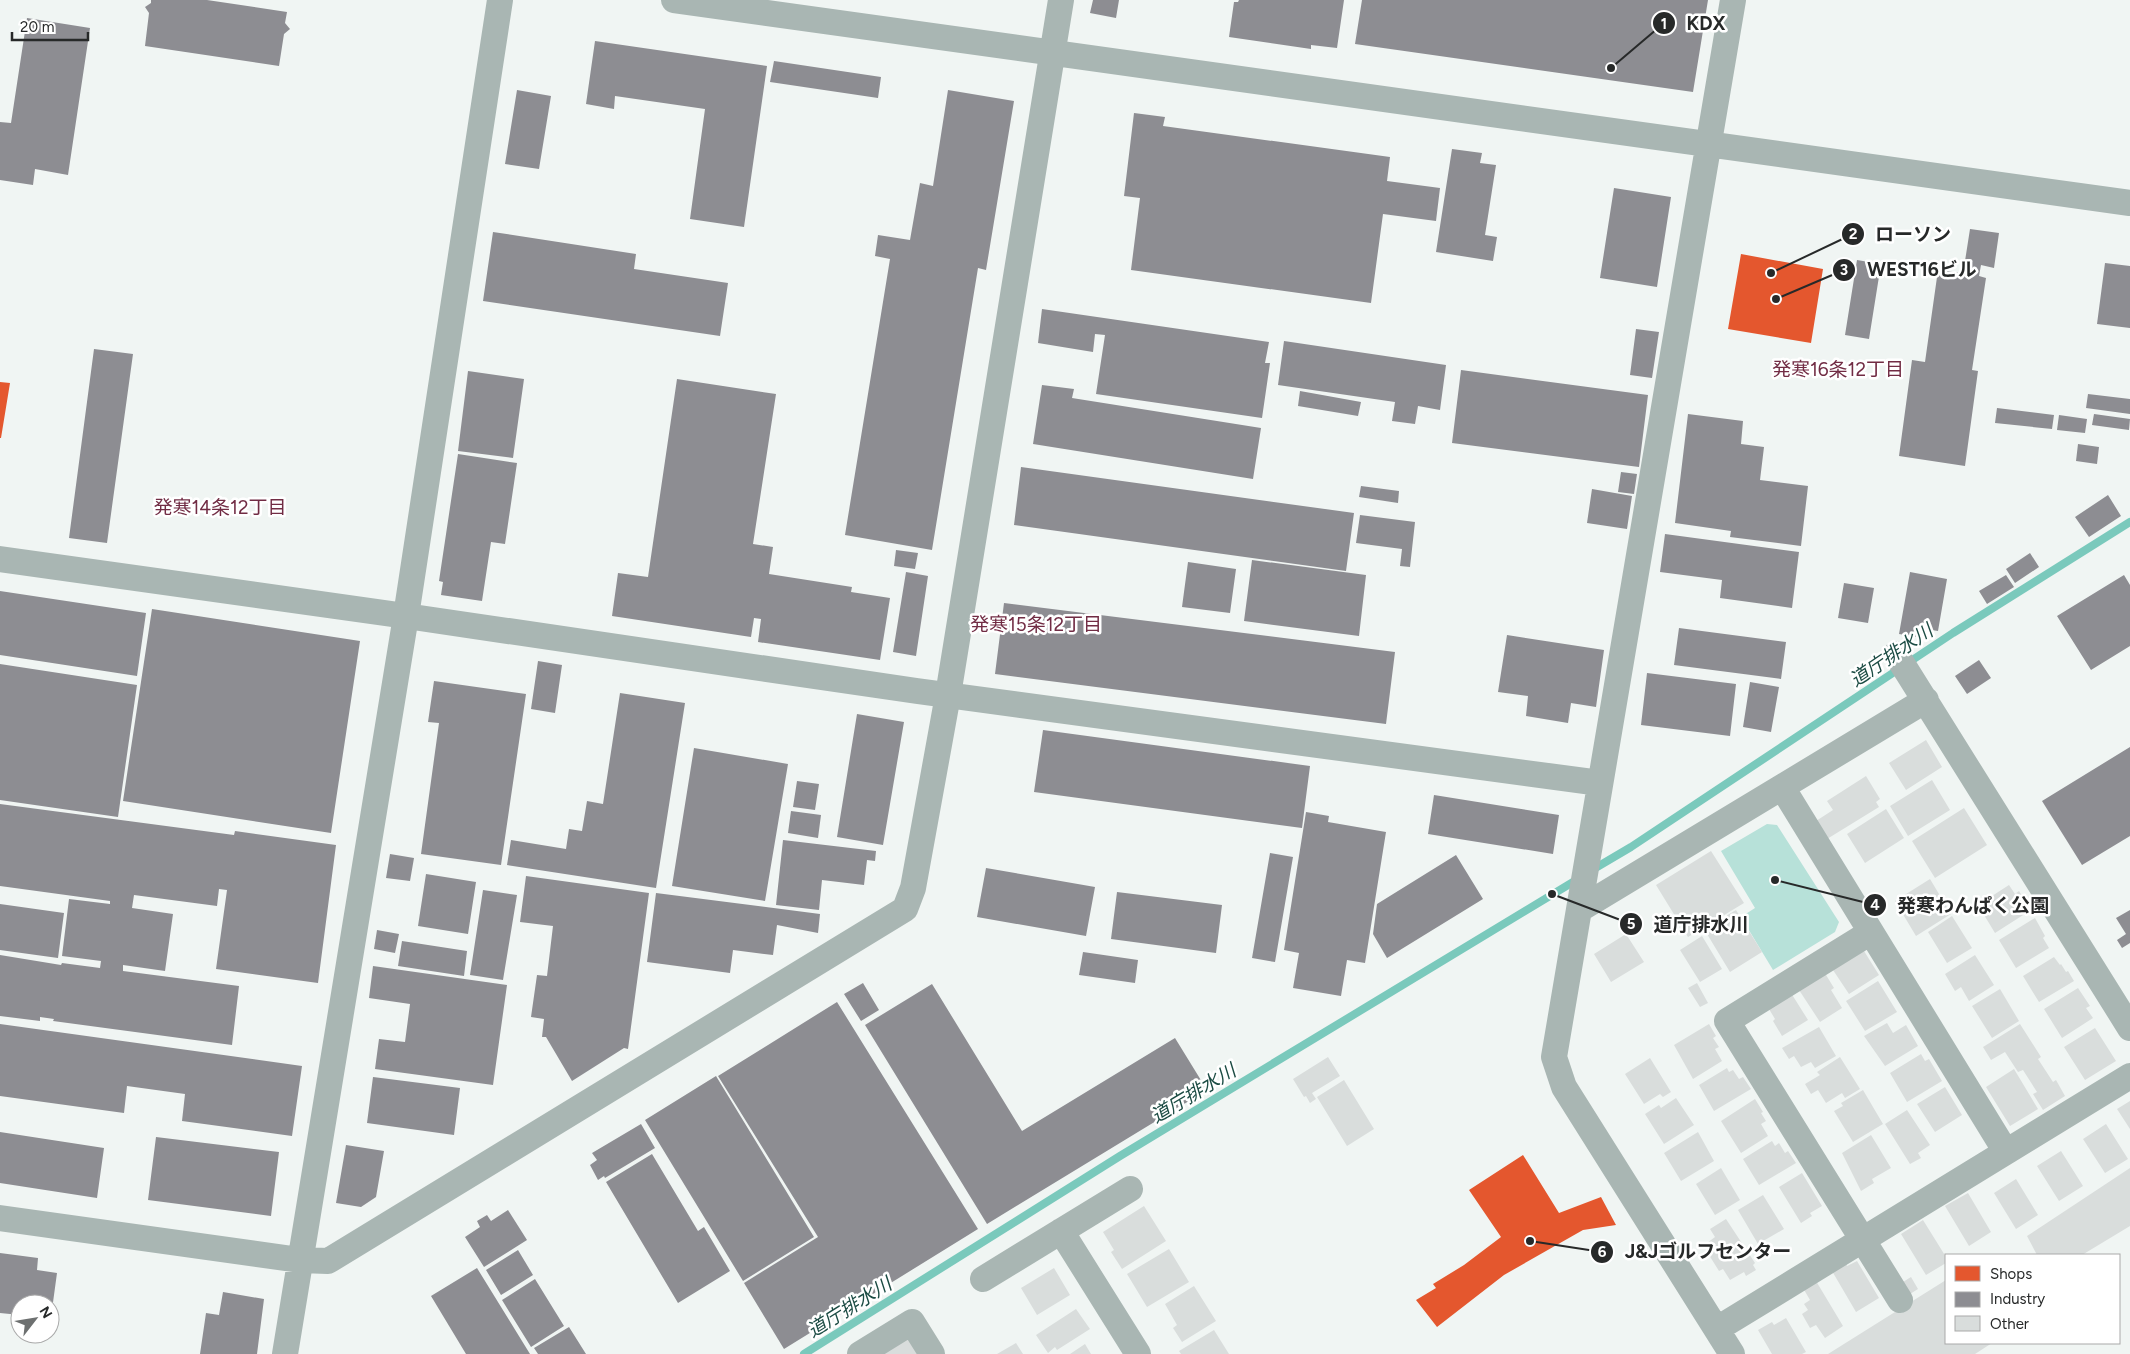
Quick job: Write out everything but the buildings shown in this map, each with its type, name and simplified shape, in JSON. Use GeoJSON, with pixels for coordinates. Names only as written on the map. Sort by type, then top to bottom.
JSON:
{"type":"FeatureCollection","features":[{"type":"Feature","properties":{"kind":"street"},"geometry":{"type":"LineString","coordinates":[[285,1354],[406,616],[500,0]]}},
{"type":"Feature","properties":{"kind":"street"},"geometry":{"type":"LineString","coordinates":[[674,0],[2130,203]]}},
{"type":"Feature","properties":{"kind":"street"},"geometry":{"type":"LineString","coordinates":[[0,1218],[300,1260],[328,1261],[905,909],[913,888],[948,695],[1061,0]]}},
{"type":"Feature","properties":{"kind":"street"},"geometry":{"type":"LineString","coordinates":[[1732,1354],[1564,1087],[1554,1058],[1733,0]]}},
{"type":"Feature","properties":{"kind":"street"},"geometry":{"type":"LineString","coordinates":[[0,559],[948,695],[1600,783]]}},
{"type":"Feature","properties":{"kind":"street"},"geometry":{"type":"LineString","coordinates":[[1896,654],[2121,994],[2130,1028]]}},
{"type":"Feature","properties":{"kind":"street"},"geometry":{"type":"LineString","coordinates":[[1581,902],[1782,787],[1923,696]]}},
{"type":"Feature","properties":{"kind":"street"},"geometry":{"type":"LineString","coordinates":[[1782,787],[2006,1152]]}},
{"type":"Feature","properties":{"kind":"street"},"geometry":{"type":"LineString","coordinates":[[1871,932],[1726,1021],[1900,1300]]}},
{"type":"Feature","properties":{"kind":"street"},"geometry":{"type":"LineString","coordinates":[[1717,1329],[2130,1076]]}},
{"type":"Feature","properties":{"kind":"street"},"geometry":{"type":"LineString","coordinates":[[982,1279],[1130,1189]]}},
{"type":"Feature","properties":{"kind":"street"},"geometry":{"type":"LineString","coordinates":[[1062,1231],[1138,1354]]}},
{"type":"Feature","properties":{"kind":"street"},"geometry":{"type":"LineString","coordinates":[[860,1354],[912,1322],[932,1354]]}},
{"type":"Feature","properties":{"kind":"green space"},"geometry":{"type":"Polygon","coordinates":[[[1767,824],[1777,825],[1839,922],[1835,932],[1773,970],[1741,917],[1755,908],[1721,851],[1767,824]]]}},
{"type":"Feature","properties":{"kind":"waterway","name":"道庁排水川"},"geometry":{"type":"LineString","coordinates":[[1592,870],[1631,847],[1953,633],[2130,522]]}},
{"type":"Feature","properties":{"kind":"waterway","name":"道庁排水川"},"geometry":{"type":"LineString","coordinates":[[804,1354],[1120,1156],[1578,879]]}},
{"type":"Feature","properties":{"kind":"place","name":"KDX"},"geometry":{"type":"Point","coordinates":[1611,68]}},
{"type":"Feature","properties":{"kind":"place","name":"ローソン"},"geometry":{"type":"Point","coordinates":[1771,273]}},
{"type":"Feature","properties":{"kind":"place","name":"WEST16ビル"},"geometry":{"type":"Point","coordinates":[1776,299]}},
{"type":"Feature","properties":{"kind":"place","name":"発寒わんぱく公園"},"geometry":{"type":"Point","coordinates":[1775,880]}},
{"type":"Feature","properties":{"kind":"place","name":"道庁排水川"},"geometry":{"type":"Point","coordinates":[1552,894]}},
{"type":"Feature","properties":{"kind":"place","name":"J&Jゴルフセンター"},"geometry":{"type":"Point","coordinates":[1530,1241]}},
{"type":"Feature","properties":{"kind":"district","name":"発寒16条12丁目"},"geometry":{"type":"Point","coordinates":[1838,369]}},
{"type":"Feature","properties":{"kind":"district","name":"発寒14条12丁目"},"geometry":{"type":"Point","coordinates":[220,507]}},
{"type":"Feature","properties":{"kind":"district","name":"発寒15条12丁目"},"geometry":{"type":"Point","coordinates":[1036,624]}}]}
